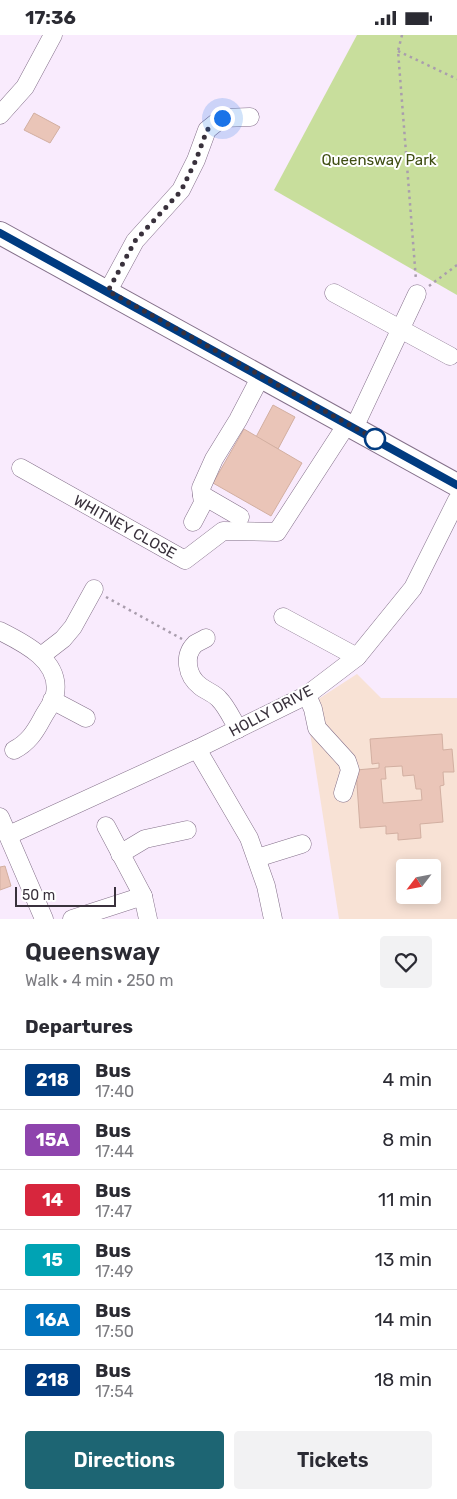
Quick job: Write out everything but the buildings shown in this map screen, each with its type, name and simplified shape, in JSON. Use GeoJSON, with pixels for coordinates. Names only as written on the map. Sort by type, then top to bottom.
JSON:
{"type":"FeatureCollection","features":[{"type":"Feature","properties":{"kind":"main road"},"geometry":{"type":"LineString","coordinates":[[0,233],[457,485]]}},
{"type":"Feature","properties":{"kind":"street"},"geometry":{"type":"LineString","coordinates":[[0,115],[25,87],[53,35]]}},
{"type":"Feature","properties":{"kind":"street"},"geometry":{"type":"LineString","coordinates":[[108,291],[135,241],[181,191],[196,160],[207,130],[222,118],[250,117]]}},
{"type":"Feature","properties":{"kind":"street"},"geometry":{"type":"LineString","coordinates":[[334,293],[402,328],[450,356]]}},
{"type":"Feature","properties":{"kind":"street"},"geometry":{"type":"LineString","coordinates":[[350,426],[402,328],[417,294]]}},
{"type":"Feature","properties":{"kind":"street"},"geometry":{"type":"LineString","coordinates":[[193,522],[203,503],[201,488],[214,459],[238,420],[261,376]]}},
{"type":"Feature","properties":{"kind":"street","name":"WHITNEY CLOSE"},"geometry":{"type":"LineString","coordinates":[[21,469],[185,560],[223,531],[277,532],[350,426]]}},
{"type":"Feature","properties":{"kind":"street"},"geometry":{"type":"LineString","coordinates":[[202,495],[240,517]]}},
{"type":"Feature","properties":{"kind":"street","name":"HOLLY DRIVE"},"geometry":{"type":"LineString","coordinates":[[9,835],[198,749],[307,695],[357,657],[412,588],[457,500]]}},
{"type":"Feature","properties":{"kind":"street"},"geometry":{"type":"LineString","coordinates":[[41,656],[63,639],[73,627],[94,589]]}},
{"type":"Feature","properties":{"kind":"street"},"geometry":{"type":"LineString","coordinates":[[283,617],[357,657]]}},
{"type":"Feature","properties":{"kind":"street"},"geometry":{"type":"LineString","coordinates":[[0,631],[22,642],[41,656],[54,676],[55,694],[52,701],[34,734],[27,742],[14,750]]}},
{"type":"Feature","properties":{"kind":"street"},"geometry":{"type":"LineString","coordinates":[[200,642],[188,656],[188,667],[191,676],[198,685],[218,697],[238,729]]}},
{"type":"Feature","properties":{"kind":"street"},"geometry":{"type":"LineString","coordinates":[[307,695],[313,709],[317,728],[347,761],[350,769],[343,793]]}},
{"type":"Feature","properties":{"kind":"street"},"geometry":{"type":"LineString","coordinates":[[52,701],[86,718]]}},
{"type":"Feature","properties":{"kind":"street"},"geometry":{"type":"LineString","coordinates":[[198,749],[249,839],[266,886],[273,919]]}},
{"type":"Feature","properties":{"kind":"street"},"geometry":{"type":"LineString","coordinates":[[0,817],[44,919]]}},
{"type":"Feature","properties":{"kind":"street"},"geometry":{"type":"LineString","coordinates":[[106,827],[142,896],[148,919]]}},
{"type":"Feature","properties":{"kind":"street"},"geometry":{"type":"LineString","coordinates":[[120,854],[146,839],[187,830]]}},
{"type":"Feature","properties":{"kind":"street"},"geometry":{"type":"LineString","coordinates":[[257,858],[302,844]]}},
{"type":"Feature","properties":{"kind":"street"},"geometry":{"type":"LineString","coordinates":[[72,919],[142,896]]}},
{"type":"Feature","properties":{"kind":"path"},"geometry":{"type":"LineString","coordinates":[[402,35],[398,51],[417,294]]}},
{"type":"Feature","properties":{"kind":"path"},"geometry":{"type":"LineString","coordinates":[[398,51],[457,79]]}},
{"type":"Feature","properties":{"kind":"path"},"geometry":{"type":"LineString","coordinates":[[417,294],[457,265]]}},
{"type":"Feature","properties":{"kind":"path"},"geometry":{"type":"LineString","coordinates":[[94,589],[200,642]]}},
{"type":"Feature","properties":{"kind":"shaded area"},"geometry":{"type":"Polygon","coordinates":[[[357,674],[381,698],[457,698],[457,919],[339,919],[306,707],[357,674]]]}},
{"type":"Feature","properties":{"kind":"green space","name":"Queensway Park"},"geometry":{"type":"Polygon","coordinates":[[[357,35],[457,35],[457,295],[274,190],[357,35]]]}},
{"type":"Feature","properties":{"kind":"bus line","name":"218"},"geometry":{"type":"LineString","coordinates":[[0,233],[457,485]]}},
{"type":"Feature","properties":{"kind":"route"},"geometry":{"type":"LineString","coordinates":[[222,118],[207,130],[196,160],[181,191],[135,241],[108,291],[375,439]]}}]}
